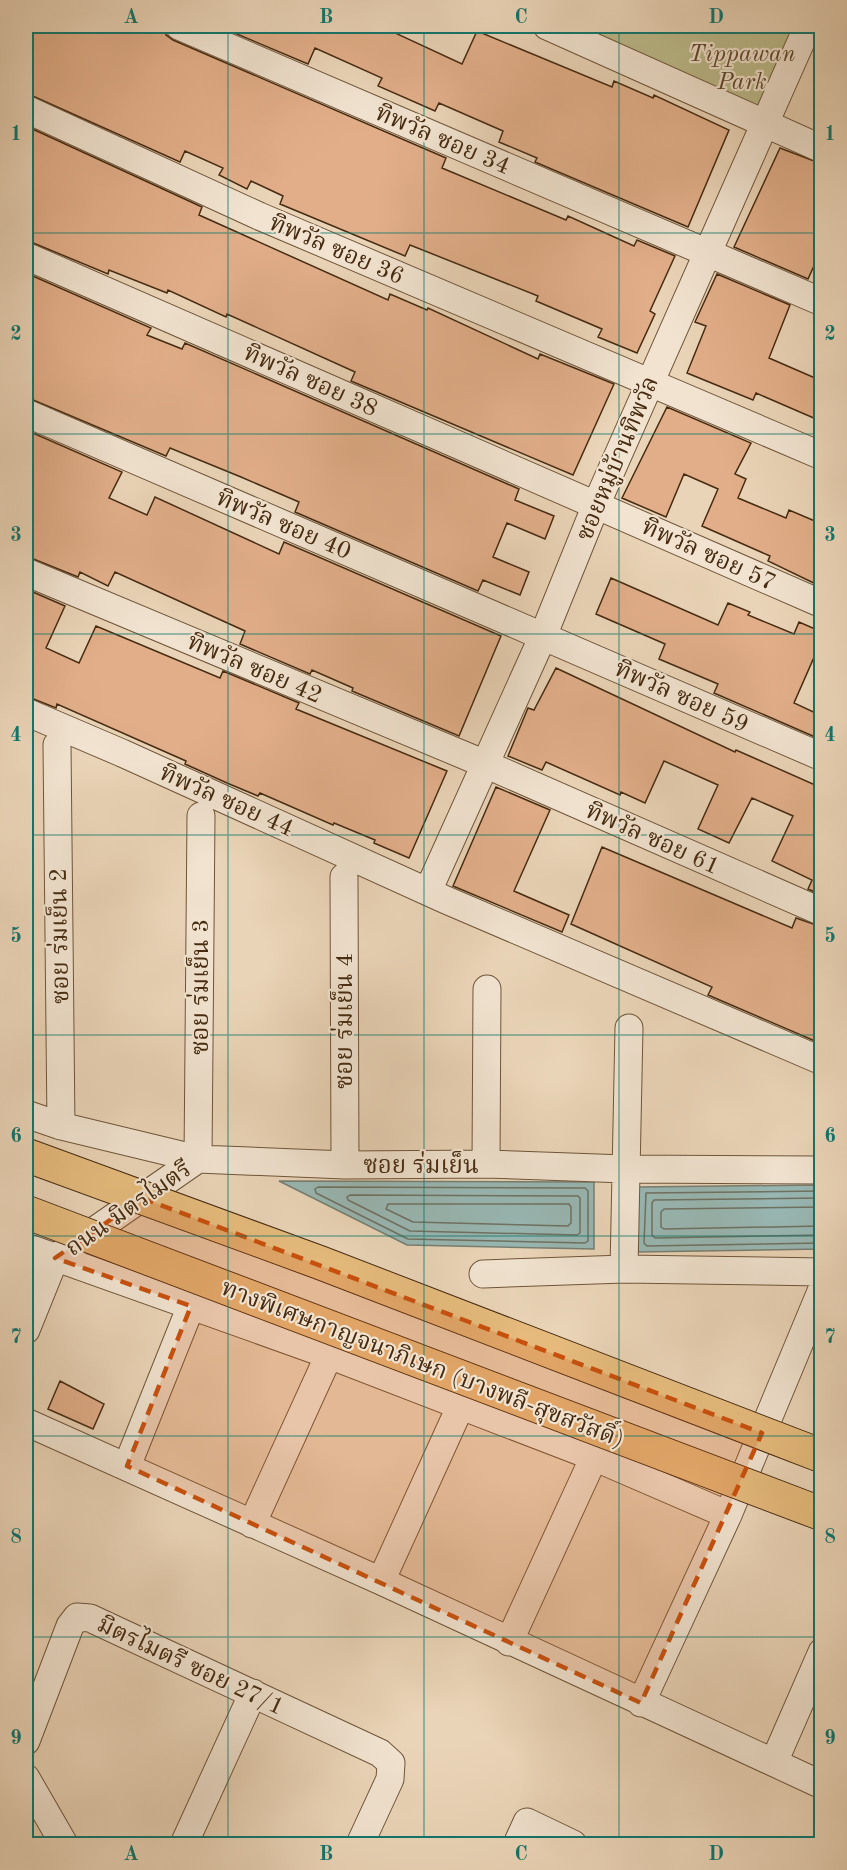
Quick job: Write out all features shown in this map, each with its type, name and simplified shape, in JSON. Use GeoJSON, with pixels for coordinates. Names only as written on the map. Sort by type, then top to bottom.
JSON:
{"type":"FeatureCollection","features":[{"type":"Feature","properties":{"kind":"highway"},"geometry":{"type":"LineString","coordinates":[[26,1155],[321,1263],[822,1456]]}},
{"type":"Feature","properties":{"kind":"highway","name":"ทางพิเศษกาญจนาภิเษก (บางพลี-สุขสวัสดิ์)"},"geometry":{"type":"LineString","coordinates":[[26,1212],[822,1514]]}},
{"type":"Feature","properties":{"kind":"street","name":"ทิพวัล ซอย 34"},"geometry":{"type":"LineString","coordinates":[[179,26],[822,302]]}},
{"type":"Feature","properties":{"kind":"street"},"geometry":{"type":"LineString","coordinates":[[547,26],[822,149]]}},
{"type":"Feature","properties":{"kind":"street","name":"ซอยหมู่บ้านทิพวัล"},"geometry":{"type":"LineString","coordinates":[[428,891],[543,636],[596,505],[808,26]]}},
{"type":"Feature","properties":{"kind":"street","name":"ทิพวัล ซอย 36"},"geometry":{"type":"LineString","coordinates":[[26,109],[259,216],[822,456]]}},
{"type":"Feature","properties":{"kind":"street","name":"ทิพวัล ซอย 38"},"geometry":{"type":"LineString","coordinates":[[26,256],[596,505]]}},
{"type":"Feature","properties":{"kind":"street","name":"ทิพวัล ซอย 40"},"geometry":{"type":"LineString","coordinates":[[26,413],[543,636]]}},
{"type":"Feature","properties":{"kind":"street","name":"ทิพวัล ซอย 57"},"geometry":{"type":"LineString","coordinates":[[596,505],[822,604]]}},
{"type":"Feature","properties":{"kind":"street","name":"ทิพวัล ซอย 42"},"geometry":{"type":"LineString","coordinates":[[26,572],[485,764]]}},
{"type":"Feature","properties":{"kind":"street","name":"ทิพวัล ซอย 59"},"geometry":{"type":"LineString","coordinates":[[543,636],[822,757]]}},
{"type":"Feature","properties":{"kind":"street","name":"ทิพวัล ซอย 44"},"geometry":{"type":"LineString","coordinates":[[26,712],[428,891],[822,1061]]}},
{"type":"Feature","properties":{"kind":"street","name":"ซอย ร่มเย็น 2"},"geometry":{"type":"LineString","coordinates":[[57,746],[61,1126]]}},
{"type":"Feature","properties":{"kind":"street","name":"ทิพวัล ซอย 61"},"geometry":{"type":"LineString","coordinates":[[485,764],[822,912]]}},
{"type":"Feature","properties":{"kind":"street","name":"ซอย ร่มเย็น 3"},"geometry":{"type":"LineString","coordinates":[[198,1159],[201,816]]}},
{"type":"Feature","properties":{"kind":"street","name":"ซอย ร่มเย็น 4"},"geometry":{"type":"LineString","coordinates":[[344,877],[345,1165]]}},
{"type":"Feature","properties":{"kind":"street"},"geometry":{"type":"LineString","coordinates":[[486,1164],[487,989]]}},
{"type":"Feature","properties":{"kind":"street"},"geometry":{"type":"LineString","coordinates":[[624,1269],[629,1028]]}},
{"type":"Feature","properties":{"kind":"street","name":"ซอย ร่มเย็น"},"geometry":{"type":"LineString","coordinates":[[26,1114],[61,1126],[198,1159],[345,1165],[486,1164],[625,1169],[822,1170]]}},
{"type":"Feature","properties":{"kind":"street","name":"ถนน มิตรไมตรี"},"geometry":{"type":"LineString","coordinates":[[26,1273],[55,1258],[198,1159]]}},
{"type":"Feature","properties":{"kind":"street"},"geometry":{"type":"LineString","coordinates":[[26,1247],[329,1355],[461,1405],[594,1457],[728,1515]]}},
{"type":"Feature","properties":{"kind":"street"},"geometry":{"type":"LineString","coordinates":[[26,1330],[55,1258]]}},
{"type":"Feature","properties":{"kind":"street"},"geometry":{"type":"LineString","coordinates":[[483,1274],[624,1269],[822,1272]]}},
{"type":"Feature","properties":{"kind":"street"},"geometry":{"type":"LineString","coordinates":[[641,1703],[728,1515],[822,1289]]}},
{"type":"Feature","properties":{"kind":"street"},"geometry":{"type":"LineString","coordinates":[[127,1466],[192,1306]]}},
{"type":"Feature","properties":{"kind":"street"},"geometry":{"type":"LineString","coordinates":[[252,1524],[329,1355]]}},
{"type":"Feature","properties":{"kind":"street"},"geometry":{"type":"LineString","coordinates":[[381,1581],[461,1405]]}},
{"type":"Feature","properties":{"kind":"street"},"geometry":{"type":"LineString","coordinates":[[26,1422],[381,1581],[822,1785]]}},
{"type":"Feature","properties":{"kind":"street"},"geometry":{"type":"LineString","coordinates":[[509,1642],[594,1457]]}},
{"type":"Feature","properties":{"kind":"street","name":"มิตรไมตรี ซอย 27/1"},"geometry":{"type":"LineString","coordinates":[[26,1741],[70,1626],[77,1617],[90,1618],[380,1753],[391,1763],[390,1779],[360,1845]]}},
{"type":"Feature","properties":{"kind":"street"},"geometry":{"type":"LineString","coordinates":[[774,1762],[822,1652]]}},
{"type":"Feature","properties":{"kind":"street"},"geometry":{"type":"LineString","coordinates":[[184,1845],[253,1693]]}},
{"type":"Feature","properties":{"kind":"street"},"geometry":{"type":"LineString","coordinates":[[26,1778],[64,1845]]}},
{"type":"Feature","properties":{"kind":"street"},"geometry":{"type":"LineString","coordinates":[[517,1845],[526,1822],[573,1845]]}},
{"type":"Feature","properties":{"kind":"highlighted area"},"geometry":{"type":"Polygon","coordinates":[[[142,1198],[762,1433],[641,1703],[127,1466],[191,1306],[55,1258],[142,1198]]]}},
{"type":"Feature","properties":{"kind":"green space","name":"Tippawan Park"},"geometry":{"type":"Polygon","coordinates":[[[547,26],[808,26],[764,123],[547,26]]]}},
{"type":"Feature","properties":{"kind":"water"},"geometry":{"type":"Polygon","coordinates":[[[279,1181],[594,1182],[594,1249],[407,1245],[279,1181]]]}},
{"type":"Feature","properties":{"kind":"water"},"geometry":{"type":"Polygon","coordinates":[[[821,1185],[821,1249],[638,1252],[638,1187],[821,1185]]]}},
{"type":"Feature","properties":{"kind":"building"},"geometry":{"type":"Polygon","coordinates":[[[26,26],[164,26],[166,35],[173,40],[446,158],[442,168],[566,220],[568,216],[634,246],[637,240],[675,256],[650,311],[655,314],[637,353],[598,337],[602,329],[536,301],[538,296],[410,245],[405,256],[280,204],[283,196],[251,181],[247,189],[219,175],[223,168],[185,151],[180,162],[26,93],[26,26]]]}},
{"type":"Feature","properties":{"kind":"building"},"geometry":{"type":"Polygon","coordinates":[[[218,26],[398,26],[395,33],[462,64],[477,31],[612,87],[614,81],[653,98],[654,95],[729,130],[688,227],[535,162],[537,158],[499,142],[503,131],[439,103],[435,111],[378,86],[382,78],[315,48],[308,64],[218,26]]]}},
{"type":"Feature","properties":{"kind":"building"},"geometry":{"type":"Polygon","coordinates":[[[26,126],[202,207],[199,215],[388,300],[390,294],[427,310],[428,308],[538,359],[540,354],[614,384],[573,475],[351,381],[355,372],[227,314],[226,317],[168,290],[167,293],[109,270],[108,274],[26,240],[26,195],[32,180],[26,177],[26,126]]]}},
{"type":"Feature","properties":{"kind":"building"},"geometry":{"type":"Polygon","coordinates":[[[780,148],[822,164],[822,248],[808,279],[734,247],[780,148]]]}},
{"type":"Feature","properties":{"kind":"building"},"geometry":{"type":"Polygon","coordinates":[[[26,273],[151,328],[147,335],[182,349],[185,343],[519,489],[515,500],[554,516],[545,539],[507,523],[493,557],[529,572],[520,595],[483,580],[478,591],[295,512],[299,502],[241,477],[170,448],[166,456],[26,397],[26,273]]]}},
{"type":"Feature","properties":{"kind":"building"},"geometry":{"type":"Polygon","coordinates":[[[717,274],[790,305],[769,358],[822,381],[822,407],[816,419],[756,393],[753,400],[687,373],[706,326],[695,322],[717,274]]]}},
{"type":"Feature","properties":{"kind":"building"},"geometry":{"type":"Polygon","coordinates":[[[667,407],[751,443],[735,474],[746,479],[738,498],[786,518],[789,510],[822,524],[822,587],[768,561],[770,556],[702,526],[718,489],[684,474],[666,517],[622,498],[667,407]]]}},
{"type":"Feature","properties":{"kind":"building"},"geometry":{"type":"Polygon","coordinates":[[[26,430],[122,472],[109,498],[147,515],[155,497],[279,554],[284,542],[501,636],[459,736],[352,691],[353,688],[312,670],[310,674],[240,644],[245,631],[115,572],[108,586],[80,572],[78,577],[26,556],[26,430]]]}},
{"type":"Feature","properties":{"kind":"building"},"geometry":{"type":"Polygon","coordinates":[[[611,578],[718,625],[728,603],[750,612],[748,615],[794,634],[799,622],[822,632],[822,639],[794,703],[822,716],[822,740],[714,693],[718,684],[659,659],[665,644],[596,614],[611,578]]]}},
{"type":"Feature","properties":{"kind":"building"},"geometry":{"type":"Polygon","coordinates":[[[26,589],[65,606],[46,648],[79,663],[96,626],[220,678],[223,671],[299,703],[296,709],[447,771],[409,858],[374,843],[375,840],[334,823],[333,825],[260,793],[258,796],[227,783],[185,764],[186,761],[57,704],[56,708],[26,696],[26,589]]]}},
{"type":"Feature","properties":{"kind":"building"},"geometry":{"type":"Polygon","coordinates":[[[556,668],[735,752],[736,750],[822,788],[822,895],[808,889],[812,880],[772,861],[793,816],[752,798],[729,843],[698,829],[718,785],[664,761],[645,803],[621,792],[620,795],[546,762],[542,770],[508,756],[528,708],[534,710],[556,668]]]}},
{"type":"Feature","properties":{"kind":"building"},"geometry":{"type":"Polygon","coordinates":[[[496,787],[550,810],[514,891],[569,915],[562,932],[453,886],[496,787]]]}},
{"type":"Feature","properties":{"kind":"building"},"geometry":{"type":"Polygon","coordinates":[[[602,847],[792,928],[796,918],[822,927],[822,1044],[708,995],[712,987],[571,924],[602,847]]]}},
{"type":"Feature","properties":{"kind":"building"},"geometry":{"type":"Polygon","coordinates":[[[60,1381],[104,1404],[93,1429],[48,1409],[60,1381]]]}}]}
